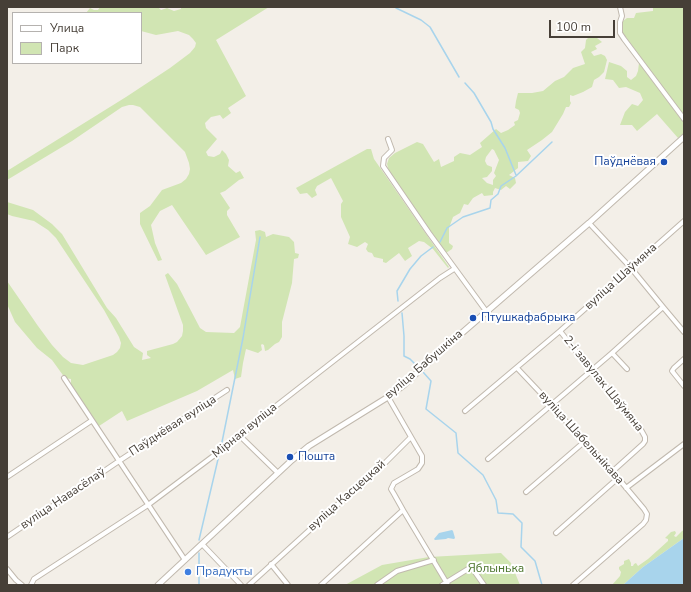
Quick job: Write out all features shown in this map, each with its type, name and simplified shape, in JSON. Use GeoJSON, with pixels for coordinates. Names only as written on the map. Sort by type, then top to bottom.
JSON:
{"type":"FeatureCollection","features":[{"type":"Feature","properties":{"kind":"street"},"geometry":{"type":"LineString","coordinates":[[620,7],[622,16],[620,22],[620,33],[684,120]]}},
{"type":"Feature","properties":{"kind":"street","name":"вуліца Бабушкіна"},"geometry":{"type":"LineString","coordinates":[[158,585],[278,472],[309,446],[388,397],[404,385],[486,311],[589,223],[684,137]]}},
{"type":"Feature","properties":{"kind":"street"},"geometry":{"type":"LineString","coordinates":[[388,139],[392,150],[384,158],[383,166],[454,269],[486,311]]}},
{"type":"Feature","properties":{"kind":"street","name":"вуліца Шаўмяна"},"geometry":{"type":"LineString","coordinates":[[465,411],[560,331],[684,221]]}},
{"type":"Feature","properties":{"kind":"street"},"geometry":{"type":"LineString","coordinates":[[589,223],[631,268],[684,332]]}},
{"type":"Feature","properties":{"kind":"street","name":"Мірная вуліца"},"geometry":{"type":"LineString","coordinates":[[31,585],[34,579],[148,505],[240,436],[272,409],[440,278],[454,269]]}},
{"type":"Feature","properties":{"kind":"street"},"geometry":{"type":"LineString","coordinates":[[488,459],[663,307]]}},
{"type":"Feature","properties":{"kind":"street","name":"2-і завулак Шаўмяна"},"geometry":{"type":"LineString","coordinates":[[560,331],[591,370],[631,416],[646,437],[645,441],[613,471]]}},
{"type":"Feature","properties":{"kind":"street"},"geometry":{"type":"LineString","coordinates":[[612,352],[627,369]]}},
{"type":"Feature","properties":{"kind":"street"},"geometry":{"type":"LineString","coordinates":[[684,359],[672,371],[684,386]]}},
{"type":"Feature","properties":{"kind":"street","name":"вуліца Шабельнікава"},"geometry":{"type":"LineString","coordinates":[[517,368],[584,442],[613,471],[647,514],[646,520],[643,524],[573,585]]}},
{"type":"Feature","properties":{"kind":"street"},"geometry":{"type":"LineString","coordinates":[[64,378],[91,421],[185,560]]}},
{"type":"Feature","properties":{"kind":"street","name":"Паўднёвая вуліца"},"geometry":{"type":"LineString","coordinates":[[119,461],[228,390]]}},
{"type":"Feature","properties":{"kind":"street"},"geometry":{"type":"LineString","coordinates":[[388,397],[422,456],[422,463],[418,470],[394,483],[391,489],[434,560],[446,584],[468,569],[472,568],[484,585]]}},
{"type":"Feature","properties":{"kind":"street"},"geometry":{"type":"LineString","coordinates":[[7,477],[91,421]]}},
{"type":"Feature","properties":{"kind":"street"},"geometry":{"type":"LineString","coordinates":[[240,436],[278,472]]}},
{"type":"Feature","properties":{"kind":"street","name":"вуліца Касцецкай"},"geometry":{"type":"LineString","coordinates":[[249,585],[386,462],[411,437]]}},
{"type":"Feature","properties":{"kind":"street"},"geometry":{"type":"LineString","coordinates":[[526,492],[584,442]]}},
{"type":"Feature","properties":{"kind":"street"},"geometry":{"type":"LineString","coordinates":[[626,488],[684,444]]}},
{"type":"Feature","properties":{"kind":"street","name":"вуліца Навасёлаў"},"geometry":{"type":"LineString","coordinates":[[7,537],[119,461]]}},
{"type":"Feature","properties":{"kind":"street"},"geometry":{"type":"LineString","coordinates":[[556,533],[618,478]]}},
{"type":"Feature","properties":{"kind":"street"},"geometry":{"type":"LineString","coordinates":[[321,585],[403,510]]}},
{"type":"Feature","properties":{"kind":"street"},"geometry":{"type":"LineString","coordinates":[[202,544],[241,585]]}},
{"type":"Feature","properties":{"kind":"street"},"geometry":{"type":"LineString","coordinates":[[377,585],[397,571],[434,560]]}},
{"type":"Feature","properties":{"kind":"street"},"geometry":{"type":"LineString","coordinates":[[271,564],[288,585]]}},
{"type":"Feature","properties":{"kind":"street"},"geometry":{"type":"LineString","coordinates":[[7,569],[22,585]]}},
{"type":"Feature","properties":{"kind":"green space"},"geometry":{"type":"Polygon","coordinates":[[[100,7],[158,7],[161,10],[167,8],[174,11],[181,9],[181,7],[269,7],[216,40],[246,96],[228,108],[231,113],[223,119],[220,115],[211,117],[205,123],[206,128],[217,139],[206,152],[208,156],[214,157],[220,154],[222,150],[229,160],[228,166],[236,173],[240,171],[244,178],[220,193],[230,208],[227,211],[227,215],[240,237],[206,255],[172,205],[160,211],[151,225],[155,243],[162,260],[158,261],[140,224],[140,213],[150,206],[162,190],[181,183],[186,179],[190,169],[185,152],[140,107],[133,105],[122,107],[72,141],[7,180],[7,171],[170,68],[190,53],[195,47],[196,43],[189,35],[178,31],[156,35],[142,31],[142,12],[87,12],[90,8],[98,10],[100,7]]]}},
{"type":"Feature","properties":{"kind":"green space"},"geometry":{"type":"Polygon","coordinates":[[[653,7],[684,7],[684,116],[622,32],[623,21],[627,18],[634,18],[636,13],[653,11],[653,7]]]}},
{"type":"Feature","properties":{"kind":"green space"},"geometry":{"type":"Polygon","coordinates":[[[590,36],[597,38],[602,42],[595,46],[597,49],[591,52],[594,56],[601,54],[605,56],[607,60],[604,72],[594,80],[592,87],[573,96],[570,95],[571,103],[569,107],[566,107],[552,132],[527,150],[531,156],[528,161],[518,162],[518,168],[509,175],[515,178],[516,183],[510,189],[506,186],[501,190],[495,188],[493,195],[484,196],[482,193],[473,198],[468,205],[464,204],[460,213],[453,217],[449,228],[449,243],[453,246],[452,249],[446,253],[389,172],[387,164],[389,158],[395,153],[417,142],[423,144],[434,162],[439,159],[441,167],[454,161],[454,157],[460,153],[470,155],[482,147],[480,143],[496,129],[501,133],[515,125],[514,122],[518,120],[520,113],[519,110],[515,108],[518,93],[543,91],[555,81],[564,77],[573,68],[585,64],[581,52],[585,48],[586,40],[590,36]],[[492,149],[485,161],[487,165],[492,167],[492,171],[487,177],[482,178],[487,183],[493,185],[493,180],[496,176],[494,173],[499,160],[492,149]]]}},
{"type":"Feature","properties":{"kind":"green space"},"geometry":{"type":"Polygon","coordinates":[[[609,62],[621,66],[627,71],[627,77],[631,80],[636,76],[639,63],[684,123],[684,133],[678,138],[657,114],[637,131],[632,125],[620,125],[625,112],[632,104],[638,106],[643,100],[640,93],[626,87],[619,88],[613,80],[605,79],[609,62]]]}},
{"type":"Feature","properties":{"kind":"green space"},"geometry":{"type":"Polygon","coordinates":[[[367,149],[371,149],[374,159],[449,267],[448,268],[433,249],[424,242],[419,241],[408,248],[412,256],[405,261],[399,253],[386,263],[383,262],[383,259],[374,257],[372,253],[368,252],[366,249],[368,244],[365,242],[357,247],[348,244],[350,237],[341,217],[341,204],[343,201],[331,178],[317,186],[315,190],[317,195],[312,198],[307,193],[300,194],[296,188],[367,149]]]}},
{"type":"Feature","properties":{"kind":"green space"},"geometry":{"type":"Polygon","coordinates":[[[7,202],[33,210],[52,224],[62,234],[107,308],[116,318],[134,347],[143,353],[142,360],[151,358],[147,355],[147,351],[173,344],[182,336],[183,325],[165,275],[168,273],[177,284],[200,328],[206,332],[234,333],[240,327],[256,240],[255,231],[260,230],[265,232],[266,237],[273,234],[289,237],[294,242],[295,253],[299,254],[298,258],[294,259],[292,283],[282,322],[282,337],[279,342],[265,351],[264,345],[262,344],[262,350],[258,353],[246,349],[241,377],[235,379],[233,370],[197,391],[127,421],[122,411],[99,426],[71,385],[71,379],[65,378],[52,360],[37,348],[15,322],[7,304],[7,281],[52,345],[71,363],[83,365],[113,355],[120,348],[121,343],[119,337],[104,310],[56,238],[48,230],[34,221],[7,214],[7,202]]]}},
{"type":"Feature","properties":{"kind":"green space"},"geometry":{"type":"Polygon","coordinates":[[[684,530],[684,538],[643,567],[623,585],[612,585],[620,576],[621,572],[619,567],[624,564],[624,561],[629,559],[631,566],[636,563],[638,566],[668,541],[668,539],[665,538],[671,532],[675,531],[676,533],[674,536],[676,537],[684,530]]]}},
{"type":"Feature","properties":{"kind":"green space","name":"Яблынька"},"geometry":{"type":"Polygon","coordinates":[[[501,553],[511,563],[520,585],[345,585],[382,565],[429,557],[501,553]]]}},
{"type":"Feature","properties":{"kind":"water"},"geometry":{"type":"Polygon","coordinates":[[[452,530],[454,539],[434,539],[439,533],[452,530]]]}},
{"type":"Feature","properties":{"kind":"water"},"geometry":{"type":"Polygon","coordinates":[[[684,538],[684,585],[623,585],[643,567],[684,538]]]}},
{"type":"Feature","properties":{"kind":"waterway"},"geometry":{"type":"LineString","coordinates":[[396,8],[421,20],[430,27],[459,77]]}},
{"type":"Feature","properties":{"kind":"waterway"},"geometry":{"type":"LineString","coordinates":[[465,83],[474,93],[491,122],[493,129],[505,148],[516,175]]}},
{"type":"Feature","properties":{"kind":"waterway"},"geometry":{"type":"LineString","coordinates":[[440,242],[447,228],[463,217],[490,208],[491,200],[498,194],[501,186],[516,176],[552,142]]}},
{"type":"Feature","properties":{"kind":"waterway"},"geometry":{"type":"LineString","coordinates":[[222,442],[243,338],[260,237]]}},
{"type":"Feature","properties":{"kind":"waterway"},"geometry":{"type":"LineString","coordinates":[[398,301],[397,291],[410,269],[421,256],[433,247]]}},
{"type":"Feature","properties":{"kind":"waterway"},"geometry":{"type":"LineString","coordinates":[[402,313],[404,356],[415,364]]}},
{"type":"Feature","properties":{"kind":"waterway"},"geometry":{"type":"LineString","coordinates":[[423,372],[431,381],[426,409],[456,433],[458,453],[483,475],[496,500],[498,513],[513,514],[522,523],[521,547],[535,561],[542,585]]}},
{"type":"Feature","properties":{"kind":"waterway"},"geometry":{"type":"LineString","coordinates":[[199,540],[219,455]]}},
{"type":"Feature","properties":{"kind":"waterway"},"geometry":{"type":"LineString","coordinates":[[199,553],[199,585]]}},
{"type":"Feature","properties":{"kind":"place","name":"Паўднёвая"},"geometry":{"type":"Point","coordinates":[664,162]}},
{"type":"Feature","properties":{"kind":"place","name":"Птушкафабрыка"},"geometry":{"type":"Point","coordinates":[473,318]}},
{"type":"Feature","properties":{"kind":"place","name":"Пошта"},"geometry":{"type":"Point","coordinates":[290,457]}},
{"type":"Feature","properties":{"kind":"place","name":"Прадукты"},"geometry":{"type":"Point","coordinates":[188,572]}}]}
